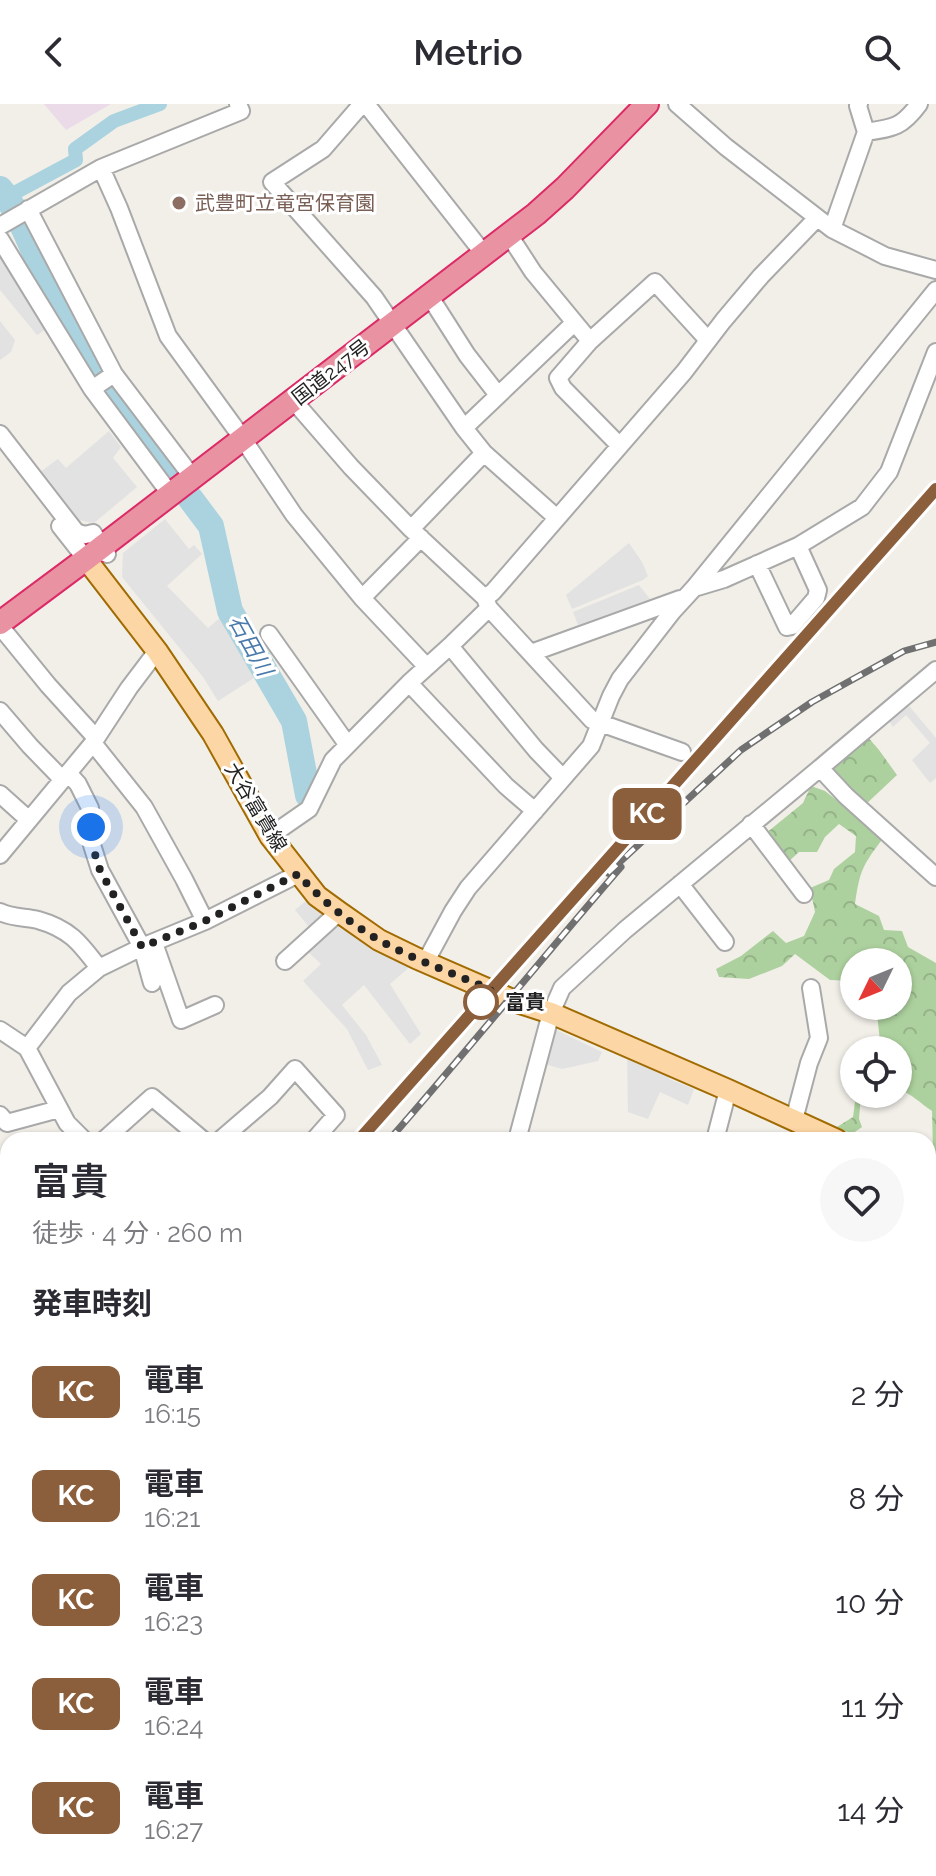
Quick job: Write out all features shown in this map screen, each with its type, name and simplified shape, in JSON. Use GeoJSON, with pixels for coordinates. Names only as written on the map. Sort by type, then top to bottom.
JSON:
{"type":"FeatureCollection","features":[{"type":"Feature","properties":{"kind":"highway","name":"国道247号"},"geometry":{"type":"LineString","coordinates":[[0,624],[98,554],[536,214],[647,104]]}},
{"type":"Feature","properties":{"kind":"main road","name":"大谷富貴線"},"geometry":{"type":"LineString","coordinates":[[98,554],[157,651],[213,734],[270,836],[317,896],[379,940],[820,1132]]}},
{"type":"Feature","properties":{"kind":"street"},"geometry":{"type":"LineString","coordinates":[[0,226],[101,168],[241,111],[238,104]]}},
{"type":"Feature","properties":{"kind":"street"},"geometry":{"type":"LineString","coordinates":[[484,254],[364,104],[323,149],[272,182],[374,297],[484,453],[557,518]]}},
{"type":"Feature","properties":{"kind":"street"},"geometry":{"type":"LineString","coordinates":[[639,126],[661,104]]}},
{"type":"Feature","properties":{"kind":"street"},"geometry":{"type":"LineString","coordinates":[[677,104],[726,147],[832,229],[885,256],[936,270]]}},
{"type":"Feature","properties":{"kind":"street"},"geometry":{"type":"LineString","coordinates":[[832,229],[866,132],[859,104]]}},
{"type":"Feature","properties":{"kind":"street"},"geometry":{"type":"LineString","coordinates":[[866,132],[892,128],[908,120],[919,104]]}},
{"type":"Feature","properties":{"kind":"street"},"geometry":{"type":"LineString","coordinates":[[101,168],[168,336],[294,515],[362,598],[427,667]]}},
{"type":"Feature","properties":{"kind":"street"},"geometry":{"type":"LineString","coordinates":[[28,209],[114,374],[193,478]]}},
{"type":"Feature","properties":{"kind":"street"},"geometry":{"type":"LineString","coordinates":[[270,836],[309,809],[333,760],[450,646],[684,372],[761,276],[817,218]]}},
{"type":"Feature","properties":{"kind":"street"},"geometry":{"type":"LineString","coordinates":[[509,235],[533,272],[590,341]]}},
{"type":"Feature","properties":{"kind":"street"},"geometry":{"type":"LineString","coordinates":[[0,239],[92,389],[171,495]]}},
{"type":"Feature","properties":{"kind":"street"},"geometry":{"type":"LineString","coordinates":[[619,445],[563,388],[558,378],[590,341],[655,282],[708,340]]}},
{"type":"Feature","properties":{"kind":"street"},"geometry":{"type":"LineString","coordinates":[[426,961],[468,888],[591,746],[620,679],[936,290]]}},
{"type":"Feature","properties":{"kind":"street"},"geometry":{"type":"LineString","coordinates":[[430,297],[467,355],[498,395]]}},
{"type":"Feature","properties":{"kind":"street"},"geometry":{"type":"LineString","coordinates":[[464,428],[574,323]]}},
{"type":"Feature","properties":{"kind":"street"},"geometry":{"type":"LineString","coordinates":[[531,653],[724,579],[798,546],[862,507],[889,472],[936,352]]}},
{"type":"Feature","properties":{"kind":"street"},"geometry":{"type":"LineString","coordinates":[[92,389],[114,374]]}},
{"type":"Feature","properties":{"kind":"street"},"geometry":{"type":"LineString","coordinates":[[293,400],[351,467],[487,603],[592,720],[682,752]]}},
{"type":"Feature","properties":{"kind":"street"},"geometry":{"type":"LineString","coordinates":[[0,434],[68,538]]}},
{"type":"Feature","properties":{"kind":"street"},"geometry":{"type":"LineString","coordinates":[[0,450],[68,538],[98,554]]}},
{"type":"Feature","properties":{"kind":"street"},"geometry":{"type":"LineString","coordinates":[[362,598],[484,453]]}},
{"type":"Feature","properties":{"kind":"street"},"geometry":{"type":"LineString","coordinates":[[757,564],[787,627],[792,626],[816,598],[818,590],[798,546]]}},
{"type":"Feature","properties":{"kind":"street"},"geometry":{"type":"LineString","coordinates":[[0,624],[95,740],[144,807],[205,921]]}},
{"type":"Feature","properties":{"kind":"street"},"geometry":{"type":"LineString","coordinates":[[269,634],[347,744]]}},
{"type":"Feature","properties":{"kind":"street"},"geometry":{"type":"LineString","coordinates":[[450,646],[563,778]]}},
{"type":"Feature","properties":{"kind":"street"},"geometry":{"type":"LineString","coordinates":[[0,855],[95,740],[157,651]]}},
{"type":"Feature","properties":{"kind":"street"},"geometry":{"type":"LineString","coordinates":[[519,1132],[551,1013],[562,988],[625,930],[936,670]]}},
{"type":"Feature","properties":{"kind":"street"},"geometry":{"type":"LineString","coordinates":[[409,683],[506,786],[535,811]]}},
{"type":"Feature","properties":{"kind":"street"},"geometry":{"type":"LineString","coordinates":[[0,711],[30,746],[78,784],[90,808],[92,845],[100,870],[148,945],[181,1020],[215,1005]]}},
{"type":"Feature","properties":{"kind":"street"},"geometry":{"type":"LineString","coordinates":[[820,768],[846,796],[936,877]]}},
{"type":"Feature","properties":{"kind":"street"},"geometry":{"type":"LineString","coordinates":[[0,794],[29,820]]}},
{"type":"Feature","properties":{"kind":"street"},"geometry":{"type":"LineString","coordinates":[[751,824],[804,894]]}},
{"type":"Feature","properties":{"kind":"street"},"geometry":{"type":"LineString","coordinates":[[27,1048],[69,993],[99,968],[205,921],[298,874]]}},
{"type":"Feature","properties":{"kind":"street"},"geometry":{"type":"LineString","coordinates":[[680,884],[725,942]]}},
{"type":"Feature","properties":{"kind":"street"},"geometry":{"type":"LineString","coordinates":[[0,912],[58,927],[79,942],[99,968]]}},
{"type":"Feature","properties":{"kind":"street"},"geometry":{"type":"LineString","coordinates":[[285,961],[339,912]]}},
{"type":"Feature","properties":{"kind":"street"},"geometry":{"type":"LineString","coordinates":[[148,945],[152,983]]}},
{"type":"Feature","properties":{"kind":"street"},"geometry":{"type":"LineString","coordinates":[[794,1120],[819,1038],[811,988]]}},
{"type":"Feature","properties":{"kind":"street"},"geometry":{"type":"LineString","coordinates":[[0,1030],[27,1048],[67,1123],[76,1132]]}},
{"type":"Feature","properties":{"kind":"street"},"geometry":{"type":"LineString","coordinates":[[229,1132],[270,1097],[295,1069],[336,1115],[321,1132]]}},
{"type":"Feature","properties":{"kind":"street"},"geometry":{"type":"LineString","coordinates":[[717,1132],[728,1090]]}},
{"type":"Feature","properties":{"kind":"street"},"geometry":{"type":"LineString","coordinates":[[113,1132],[152,1097],[194,1132]]}},
{"type":"Feature","properties":{"kind":"street"},"geometry":{"type":"LineString","coordinates":[[0,1115],[7,1123],[59,1109]]}},
{"type":"Feature","properties":{"kind":"shaded area"},"geometry":{"type":"Polygon","coordinates":[[[44,104],[111,104],[66,130],[44,104]]]}},
{"type":"Feature","properties":{"kind":"shaded area"},"geometry":{"type":"Polygon","coordinates":[[[0,249],[48,328],[37,335],[0,290],[0,249]]]}},
{"type":"Feature","properties":{"kind":"shaded area"},"geometry":{"type":"Polygon","coordinates":[[[0,321],[15,340],[11,352],[0,360],[0,321]]]}},
{"type":"Feature","properties":{"kind":"shaded area"},"geometry":{"type":"Polygon","coordinates":[[[109,431],[121,447],[113,458],[137,487],[94,523],[73,519],[36,475],[58,459],[66,468],[109,431]]]}},
{"type":"Feature","properties":{"kind":"shaded area"},"geometry":{"type":"Polygon","coordinates":[[[165,519],[189,549],[194,545],[202,554],[167,586],[208,628],[222,616],[254,678],[218,701],[203,677],[122,577],[123,553],[165,519]]]}},
{"type":"Feature","properties":{"kind":"shaded area"},"geometry":{"type":"Polygon","coordinates":[[[629,543],[648,576],[572,609],[566,595],[629,543]]]}},
{"type":"Feature","properties":{"kind":"shaded area"},"geometry":{"type":"Polygon","coordinates":[[[639,585],[650,599],[578,625],[573,612],[639,585]]]}},
{"type":"Feature","properties":{"kind":"shaded area"},"geometry":{"type":"Polygon","coordinates":[[[905,701],[936,738],[936,778],[930,783],[912,760],[930,743],[906,715],[893,727],[886,717],[905,701]]]}},
{"type":"Feature","properties":{"kind":"shaded area"},"geometry":{"type":"Polygon","coordinates":[[[307,900],[329,922],[413,964],[390,984],[421,1034],[410,1044],[364,985],[342,1005],[366,1035],[382,1065],[368,1070],[347,1029],[303,981],[321,964],[304,948],[315,934],[295,910],[307,900]]]}},
{"type":"Feature","properties":{"kind":"shaded area"},"geometry":{"type":"Polygon","coordinates":[[[550,1027],[602,1052],[598,1061],[562,1069],[541,1063],[550,1027]]]}},
{"type":"Feature","properties":{"kind":"shaded area"},"geometry":{"type":"Polygon","coordinates":[[[627,1050],[672,1070],[669,1079],[694,1089],[688,1105],[660,1092],[648,1119],[628,1112],[627,1050]]]}},
{"type":"Feature","properties":{"kind":"green space"},"geometry":{"type":"Polygon","coordinates":[[[866,735],[897,775],[864,806],[826,768],[866,735]]]}},
{"type":"Feature","properties":{"kind":"green space"},"geometry":{"type":"Polygon","coordinates":[[[811,786],[825,791],[884,837],[864,868],[855,904],[879,916],[884,930],[902,931],[910,948],[840,948],[840,980],[830,980],[795,954],[782,966],[749,979],[719,977],[716,969],[741,956],[773,931],[786,943],[804,936],[815,912],[810,888],[829,880],[834,869],[855,852],[856,836],[839,824],[825,837],[817,852],[799,852],[786,864],[765,834],[803,803],[811,786]]]}},
{"type":"Feature","properties":{"kind":"green space"},"geometry":{"type":"Polygon","coordinates":[[[912,949],[936,963],[936,1132],[932,1132],[932,1111],[912,1096],[912,1036],[879,1036],[878,1020],[912,1020],[912,949]]]}},
{"type":"Feature","properties":{"kind":"green space"},"geometry":{"type":"Polygon","coordinates":[[[854,1108],[860,1108],[862,1127],[848,1132],[837,1127],[853,1117],[854,1108]]]}},
{"type":"Feature","properties":{"kind":"waterway"},"geometry":{"type":"LineString","coordinates":[[7,197],[76,160],[75,149],[114,121],[160,104]]}},
{"type":"Feature","properties":{"kind":"waterway","name":"石田川"},"geometry":{"type":"LineString","coordinates":[[0,189],[18,216],[55,295],[102,377]]}},
{"type":"Feature","properties":{"kind":"waterway","name":"石田川"},"geometry":{"type":"LineString","coordinates":[[107,386],[169,472]]}},
{"type":"Feature","properties":{"kind":"waterway","name":"石田川"},"geometry":{"type":"LineString","coordinates":[[190,498],[211,526],[230,611],[294,721],[308,795]]}},
{"type":"Feature","properties":{"kind":"railway"},"geometry":{"type":"LineString","coordinates":[[365,1132],[936,489]]}},
{"type":"Feature","properties":{"kind":"railway"},"geometry":{"type":"LineString","coordinates":[[608,873],[741,750],[812,702],[904,651],[936,642]]}},
{"type":"Feature","properties":{"kind":"railway"},"geometry":{"type":"LineString","coordinates":[[396,1132],[621,867]]}},
{"type":"Feature","properties":{"kind":"train","name":"KC"},"geometry":{"type":"LineString","coordinates":[[366,1132],[936,489]]}},
{"type":"Feature","properties":{"kind":"place","name":"武豊町立竜宮保育園"},"geometry":{"type":"Point","coordinates":[179,203]}},
{"type":"Feature","properties":{"kind":"place","name":"富貴"},"geometry":{"type":"Point","coordinates":[481,1002]}},
{"type":"Feature","properties":{"kind":"route"},"geometry":{"type":"LineString","coordinates":[[91,827],[92,845],[100,870],[142,947],[205,921],[298,874],[317,896],[379,940],[491,990],[481,1002]]}}]}
